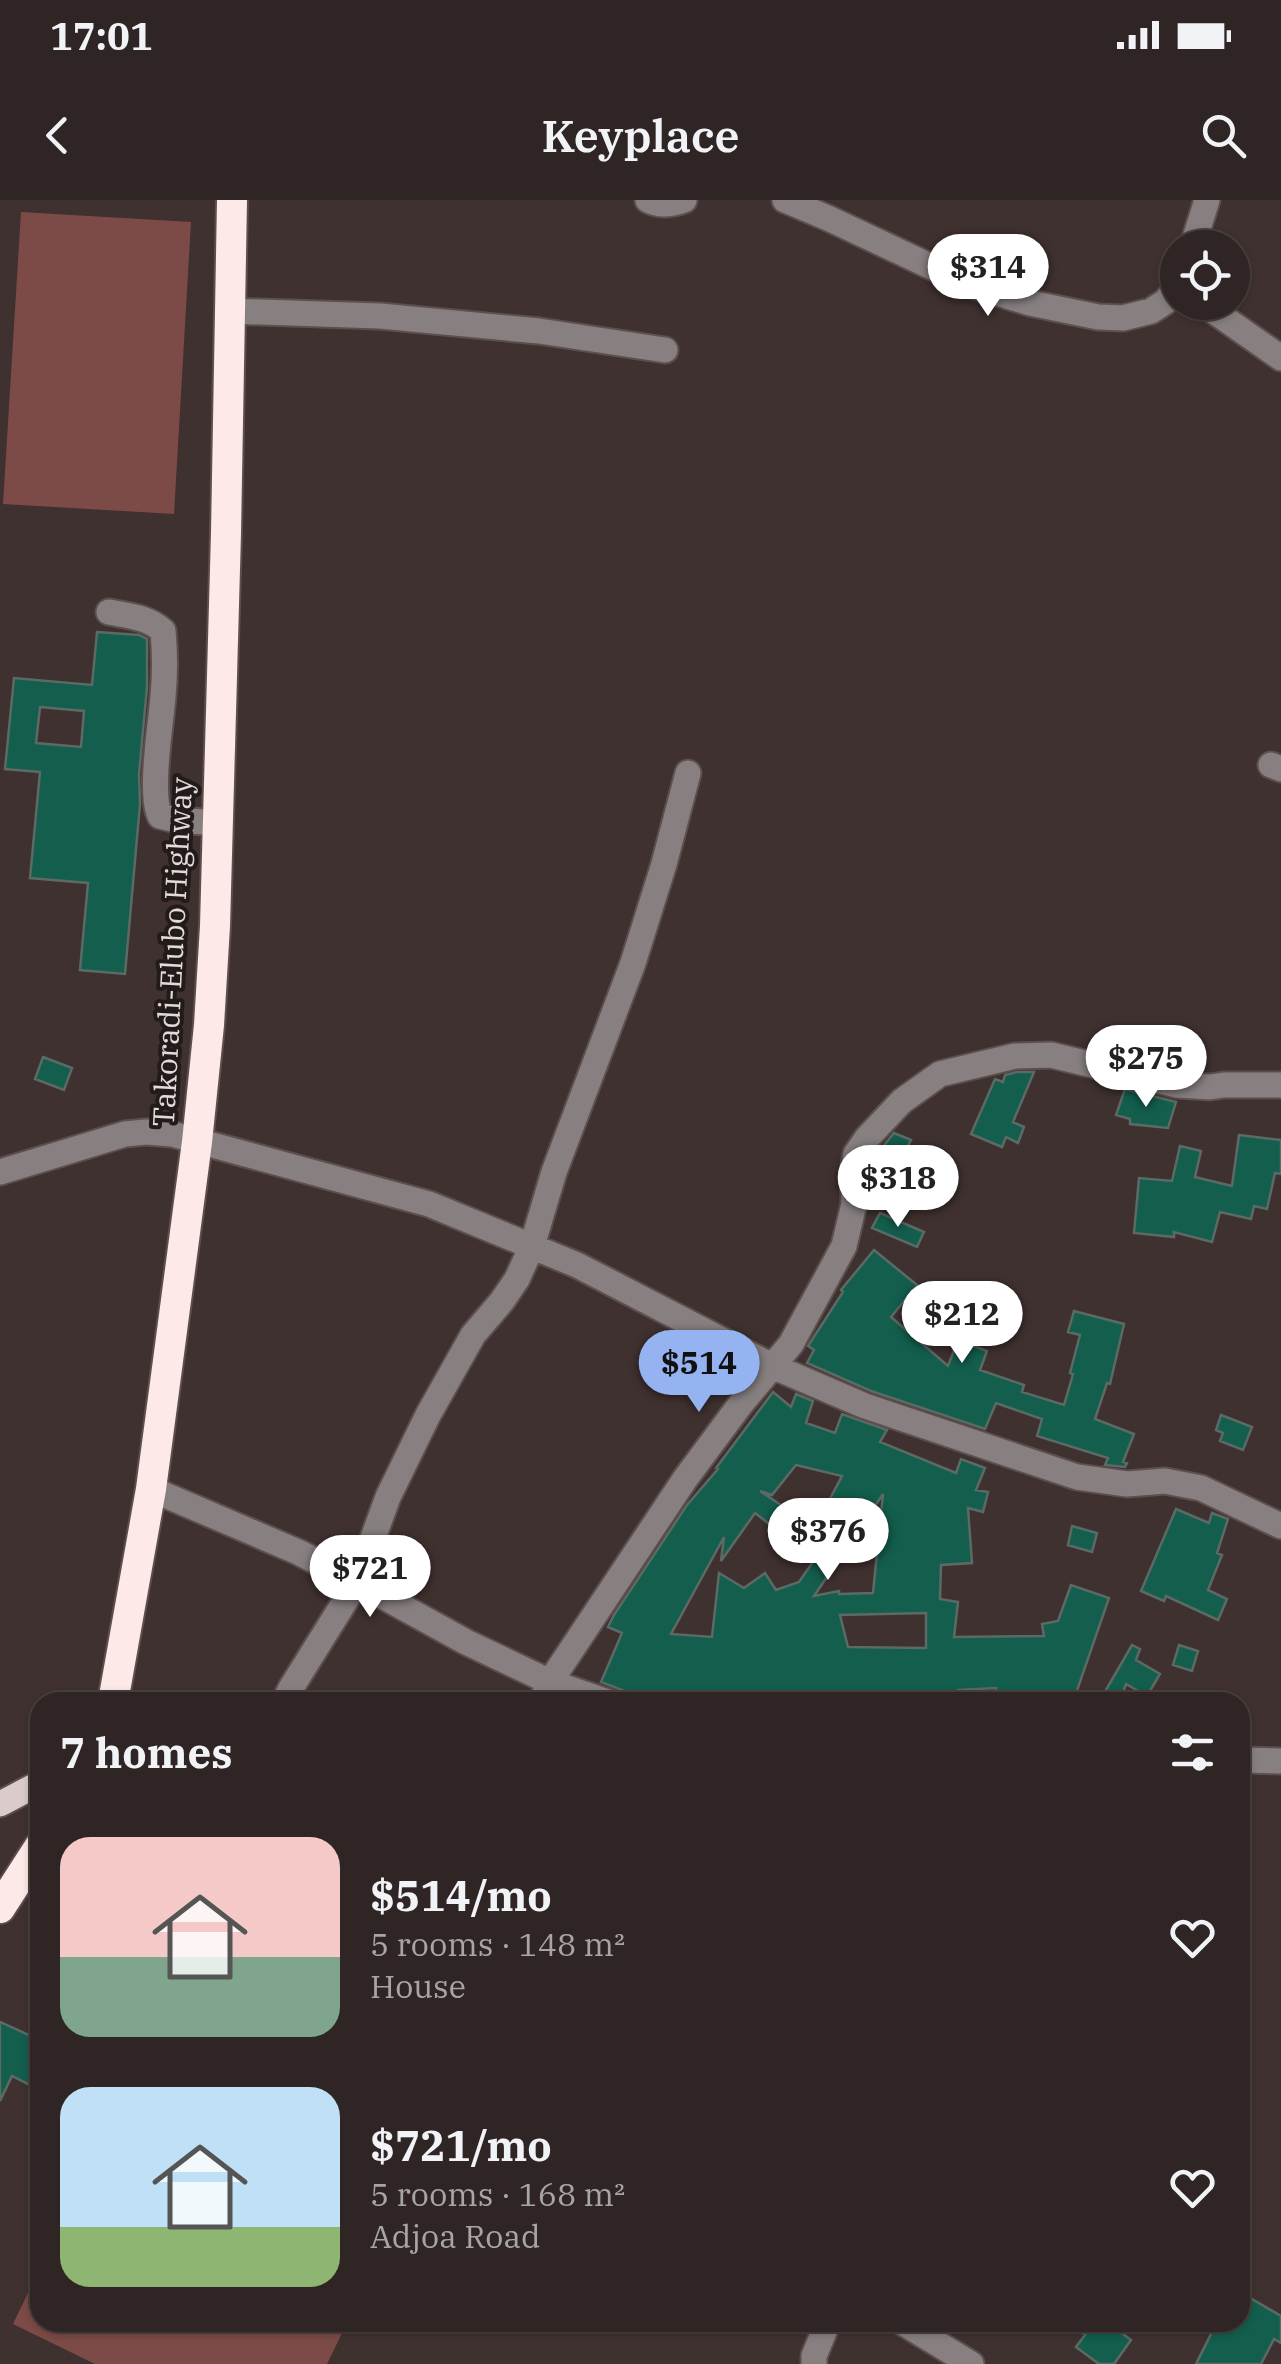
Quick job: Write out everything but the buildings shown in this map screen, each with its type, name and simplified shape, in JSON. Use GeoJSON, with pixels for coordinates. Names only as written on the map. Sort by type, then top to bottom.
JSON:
{"type":"FeatureCollection","features":[{"type":"Feature","properties":{"kind":"highway","name":"Takoradi-Elubo Highway"},"geometry":{"type":"LineString","coordinates":[[116,1692],[151,1489],[209,1025],[218,823],[232,200]]}},
{"type":"Feature","properties":{"kind":"highway"},"geometry":{"type":"LineString","coordinates":[[0,1908],[30,1862]]}},
{"type":"Feature","properties":{"kind":"main road"},"geometry":{"type":"LineString","coordinates":[[0,1804],[30,1788]]}},
{"type":"Feature","properties":{"kind":"street"},"geometry":{"type":"LineString","coordinates":[[648,200],[673,204],[684,200]]}},
{"type":"Feature","properties":{"kind":"street"},"geometry":{"type":"LineString","coordinates":[[784,200],[968,284],[1030,302],[1098,317],[1123,318],[1151,312],[1160,306]]}},
{"type":"Feature","properties":{"kind":"street"},"geometry":{"type":"LineString","coordinates":[[1198,230],[1207,200]]}},
{"type":"Feature","properties":{"kind":"street"},"geometry":{"type":"LineString","coordinates":[[229,310],[380,316],[539,331],[665,350]]}},
{"type":"Feature","properties":{"kind":"street"},"geometry":{"type":"LineString","coordinates":[[1227,320],[1281,358]]}},
{"type":"Feature","properties":{"kind":"street"},"geometry":{"type":"LineString","coordinates":[[109,612],[144,619],[163,632],[164,691],[156,776],[156,808],[160,816],[218,823]]}},
{"type":"Feature","properties":{"kind":"street"},"geometry":{"type":"LineString","coordinates":[[289,1692],[357,1582],[388,1497],[428,1414],[473,1335],[517,1278],[532,1246],[554,1172],[633,963],[688,773]]}},
{"type":"Feature","properties":{"kind":"street"},"geometry":{"type":"LineString","coordinates":[[151,1489],[298,1552],[357,1582],[546,1692],[674,1494],[790,1344],[844,1246],[854,1204],[852,1171],[856,1154],[902,1101],[940,1074],[1015,1056],[1051,1055],[1177,1085],[1281,1086]]}},
{"type":"Feature","properties":{"kind":"street"},"geometry":{"type":"LineString","coordinates":[[0,1172],[125,1134],[146,1132],[172,1134],[428,1204],[577,1265],[772,1366],[865,1406],[1077,1478],[1127,1484],[1165,1480],[1202,1488],[1281,1526]]}},
{"type":"Feature","properties":{"kind":"street"},"geometry":{"type":"LineString","coordinates":[[1250,1760],[1281,1760]]}},
{"type":"Feature","properties":{"kind":"street"},"geometry":{"type":"LineString","coordinates":[[814,2364],[824,2332]]}},
{"type":"Feature","properties":{"kind":"street"},"geometry":{"type":"LineString","coordinates":[[918,2332],[971,2364]]}},
{"type":"Feature","properties":{"kind":"shaded area"},"geometry":{"type":"Polygon","coordinates":[[[21,212],[191,222],[174,514],[3,504],[21,212]]]}},
{"type":"Feature","properties":{"kind":"shaded area"},"geometry":{"type":"Polygon","coordinates":[[[30,2289],[30,2332],[343,2332],[327,2364],[95,2364],[13,2324],[30,2289]]]}}]}
